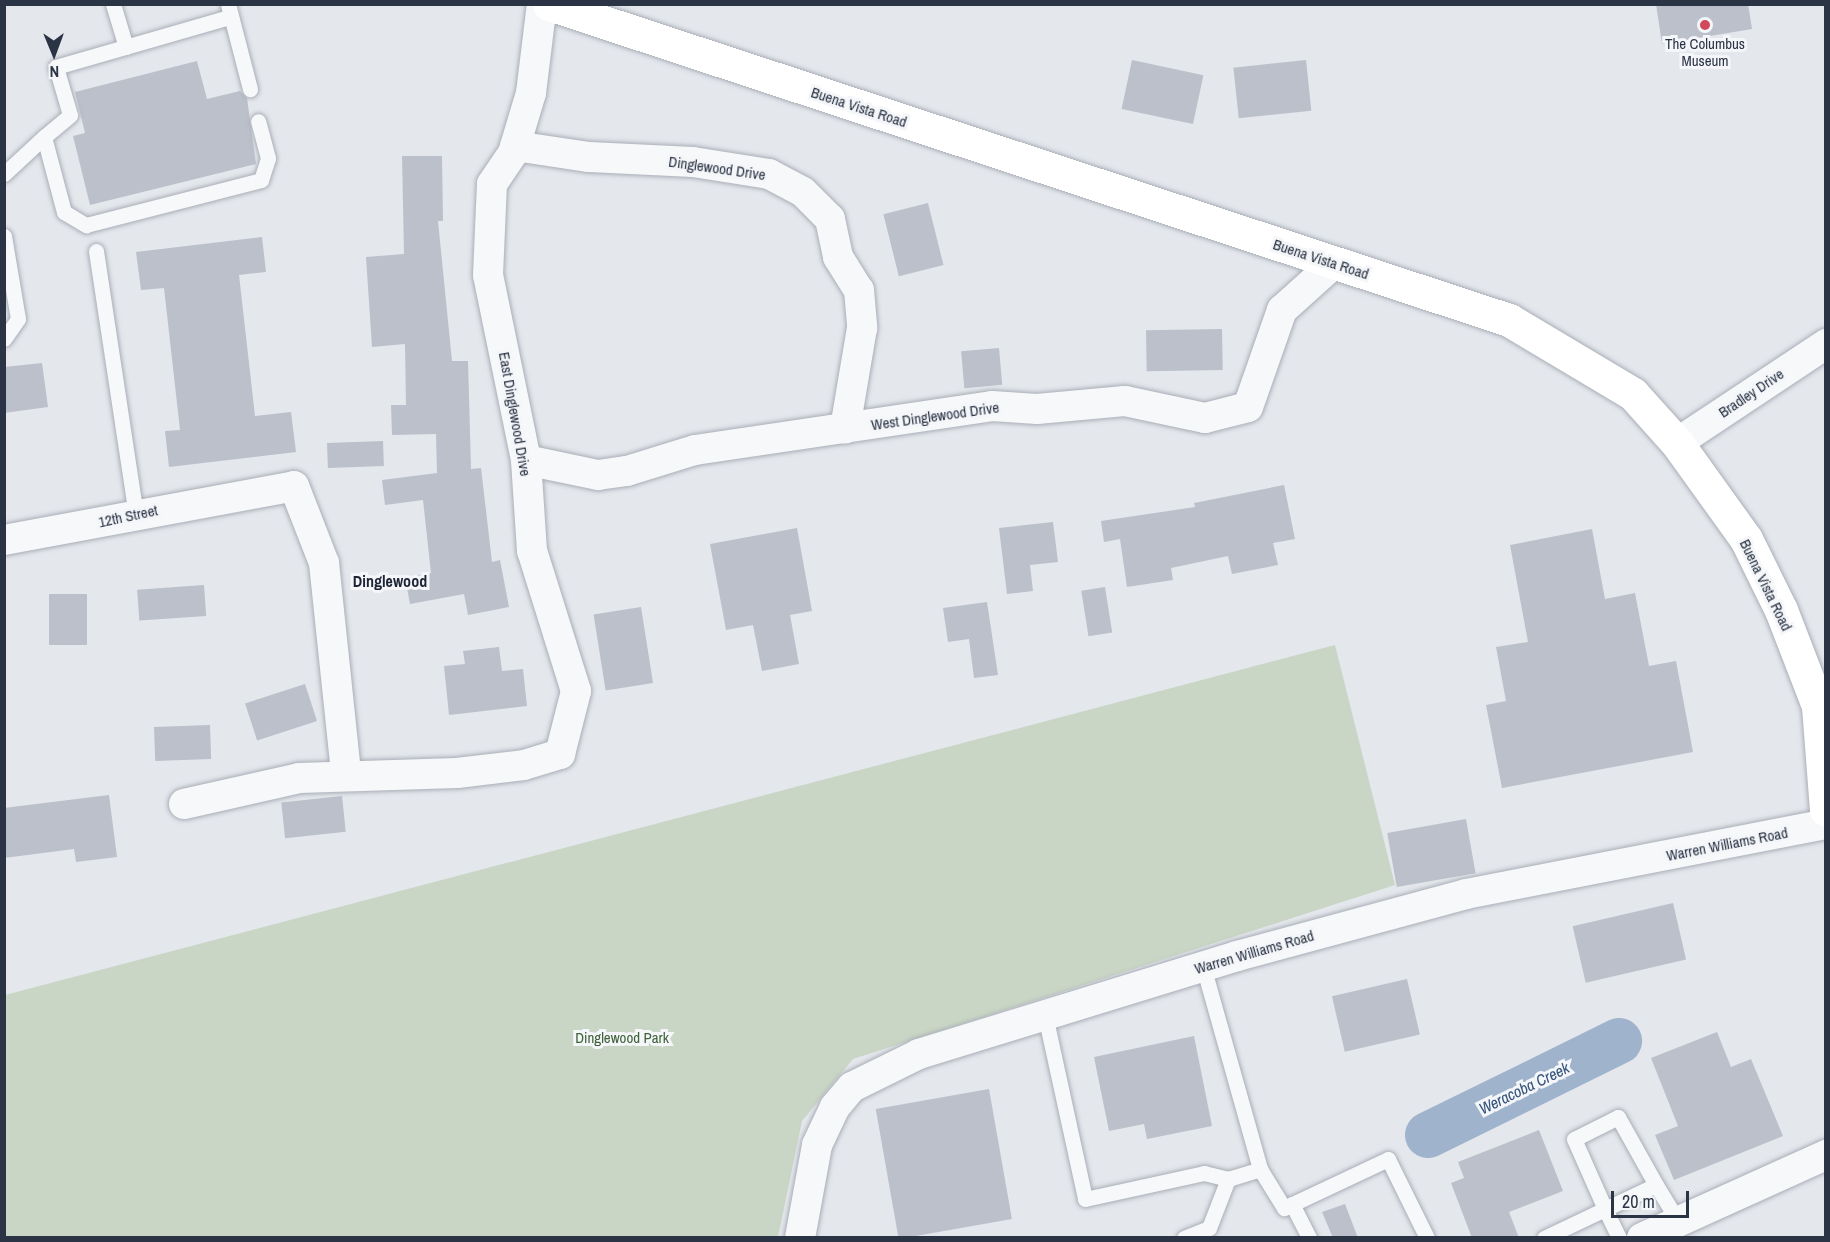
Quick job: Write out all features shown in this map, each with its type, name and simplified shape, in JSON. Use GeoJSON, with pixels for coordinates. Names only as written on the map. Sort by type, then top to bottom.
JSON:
{"type":"FeatureCollection","features":[{"type":"Feature","properties":{"kind":"main road","name":"Buena Vista Road"},"geometry":{"type":"LineString","coordinates":[[549,4],[1333,264],[1509,320],[1633,394],[1677,443],[1746,539],[1822,694],[1826,810]]}},
{"type":"Feature","properties":{"kind":"street","name":"East Dinglewood Drive"},"geometry":{"type":"LineString","coordinates":[[184,804],[299,778],[346,774],[457,774],[524,765],[560,754],[576,691],[532,551],[526,460],[488,274],[492,184],[515,146],[531,93],[542,4]]}},
{"type":"Feature","properties":{"kind":"street","name":"Dinglewood Drive"},"geometry":{"type":"LineString","coordinates":[[515,146],[589,157],[693,162],[769,174],[803,192],[830,219],[838,257],[859,290],[862,328],[844,429]]}},
{"type":"Feature","properties":{"kind":"street","name":"West Dinglewood Drive"},"geometry":{"type":"LineString","coordinates":[[526,460],[598,475],[627,471],[695,450],[992,406],[1037,409],[1125,401],[1205,418],[1248,407],[1282,310],[1333,264]]}},
{"type":"Feature","properties":{"kind":"street","name":"Bradley Drive"},"geometry":{"type":"LineString","coordinates":[[1677,443],[1826,344]]}},
{"type":"Feature","properties":{"kind":"street","name":"12th Street"},"geometry":{"type":"LineString","coordinates":[[4,540],[294,486],[324,563],[346,774]]}},
{"type":"Feature","properties":{"kind":"street","name":"Warren Williams Road"},"geometry":{"type":"LineString","coordinates":[[800,1238],[817,1146],[835,1107],[852,1087],[919,1054],[1203,966],[1466,894],[1826,824]]}},
{"type":"Feature","properties":{"kind":"street"},"geometry":{"type":"LineString","coordinates":[[1642,1238],[1826,1155]]}},
{"type":"Feature","properties":{"kind":"lane"},"geometry":{"type":"LineString","coordinates":[[113,4],[126,47]]}},
{"type":"Feature","properties":{"kind":"lane"},"geometry":{"type":"LineString","coordinates":[[4,174],[70,115],[56,67],[126,47],[229,11],[250,89]]}},
{"type":"Feature","properties":{"kind":"lane"},"geometry":{"type":"LineString","coordinates":[[44,137],[64,212],[87,225],[261,180],[268,158],[258,121]]}},
{"type":"Feature","properties":{"kind":"lane"},"geometry":{"type":"LineString","coordinates":[[4,236],[18,319],[4,339]]}},
{"type":"Feature","properties":{"kind":"lane"},"geometry":{"type":"LineString","coordinates":[[96,250],[136,514]]}},
{"type":"Feature","properties":{"kind":"lane"},"geometry":{"type":"LineString","coordinates":[[1203,966],[1260,1169],[1284,1208],[1388,1159],[1427,1238]]}},
{"type":"Feature","properties":{"kind":"lane"},"geometry":{"type":"LineString","coordinates":[[1045,1016],[1085,1199],[1204,1173],[1228,1179],[1260,1169]]}},
{"type":"Feature","properties":{"kind":"lane"},"geometry":{"type":"LineString","coordinates":[[1618,1238],[1574,1139],[1618,1117],[1678,1221]]}},
{"type":"Feature","properties":{"kind":"lane"},"geometry":{"type":"LineString","coordinates":[[1184,1238],[1209,1228],[1228,1179]]}},
{"type":"Feature","properties":{"kind":"lane"},"geometry":{"type":"LineString","coordinates":[[1544,1238],[1656,1185]]}},
{"type":"Feature","properties":{"kind":"lane"},"geometry":{"type":"LineString","coordinates":[[1292,1204],[1309,1238]]}},
{"type":"Feature","properties":{"kind":"green space","name":"Dinglewood Park"},"geometry":{"type":"Polygon","coordinates":[[[1335,645],[1395,885],[853,1059],[802,1121],[778,1237],[5,1237],[5,995],[1335,645]]]}},
{"type":"Feature","properties":{"kind":"building","name":"The Columbus Museum"},"geometry":{"type":"Polygon","coordinates":[[[1656,4],[1748,4],[1752,29],[1662,44],[1656,4]]]}},
{"type":"Feature","properties":{"kind":"building"},"geometry":{"type":"Polygon","coordinates":[[[1132,60],[1203,75],[1193,124],[1122,109],[1132,60]]]}},
{"type":"Feature","properties":{"kind":"building"},"geometry":{"type":"Polygon","coordinates":[[[1306,60],[1311,111],[1239,118],[1233,68],[1306,60]]]}},
{"type":"Feature","properties":{"kind":"building"},"geometry":{"type":"Polygon","coordinates":[[[197,61],[207,99],[240,91],[247,98],[256,164],[90,205],[73,136],[85,133],[75,92],[197,61]]]}},
{"type":"Feature","properties":{"kind":"building"},"geometry":{"type":"Polygon","coordinates":[[[402,156],[442,156],[443,221],[438,221],[452,361],[468,361],[471,469],[481,468],[492,562],[500,560],[509,607],[468,615],[464,594],[410,604],[405,578],[431,573],[423,500],[385,505],[382,480],[437,473],[436,434],[392,435],[391,405],[406,405],[405,344],[372,347],[366,257],[404,254],[402,156]]]}},
{"type":"Feature","properties":{"kind":"building"},"geometry":{"type":"Polygon","coordinates":[[[928,203],[943,265],[899,276],[883,214],[928,203]]]}},
{"type":"Feature","properties":{"kind":"building"},"geometry":{"type":"Polygon","coordinates":[[[262,237],[266,272],[239,275],[255,416],[291,412],[296,452],[169,467],[165,431],[180,430],[164,288],[141,290],[136,252],[262,237]]]}},
{"type":"Feature","properties":{"kind":"building"},"geometry":{"type":"Polygon","coordinates":[[[1222,329],[1223,370],[1147,371],[1146,330],[1222,329]]]}},
{"type":"Feature","properties":{"kind":"building"},"geometry":{"type":"Polygon","coordinates":[[[999,348],[1002,385],[964,388],[961,351],[999,348]]]}},
{"type":"Feature","properties":{"kind":"building"},"geometry":{"type":"Polygon","coordinates":[[[42,363],[48,407],[4,413],[4,367],[42,363]]]}},
{"type":"Feature","properties":{"kind":"building"},"geometry":{"type":"Polygon","coordinates":[[[383,441],[384,466],[328,468],[327,443],[383,441]]]}},
{"type":"Feature","properties":{"kind":"building"},"geometry":{"type":"Polygon","coordinates":[[[1284,485],[1295,539],[1273,543],[1278,565],[1232,574],[1228,556],[1171,568],[1173,580],[1127,587],[1120,539],[1104,542],[1101,521],[1195,507],[1194,503],[1284,485]]]}},
{"type":"Feature","properties":{"kind":"building"},"geometry":{"type":"Polygon","coordinates":[[[1053,522],[1058,562],[1030,565],[1033,591],[1007,594],[999,528],[1053,522]]]}},
{"type":"Feature","properties":{"kind":"building"},"geometry":{"type":"Polygon","coordinates":[[[797,528],[812,611],[790,615],[799,664],[762,671],[753,625],[726,630],[710,544],[797,528]]]}},
{"type":"Feature","properties":{"kind":"building"},"geometry":{"type":"Polygon","coordinates":[[[1592,529],[1605,599],[1635,593],[1649,666],[1676,661],[1693,752],[1502,788],[1486,705],[1506,701],[1496,647],[1528,642],[1510,545],[1592,529]]]}},
{"type":"Feature","properties":{"kind":"building"},"geometry":{"type":"Polygon","coordinates":[[[204,585],[206,616],[139,621],[137,590],[204,585]]]}},
{"type":"Feature","properties":{"kind":"building"},"geometry":{"type":"Polygon","coordinates":[[[1105,587],[1112,632],[1088,636],[1081,591],[1105,587]]]}},
{"type":"Feature","properties":{"kind":"building"},"geometry":{"type":"Polygon","coordinates":[[[49,594],[87,594],[87,645],[49,645],[49,594]]]}},
{"type":"Feature","properties":{"kind":"building"},"geometry":{"type":"Polygon","coordinates":[[[987,602],[998,675],[974,678],[969,639],[948,642],[943,608],[987,602]]]}},
{"type":"Feature","properties":{"kind":"building"},"geometry":{"type":"Polygon","coordinates":[[[641,607],[653,683],[606,691],[594,615],[641,607]]]}},
{"type":"Feature","properties":{"kind":"building"},"geometry":{"type":"Polygon","coordinates":[[[499,647],[502,671],[523,669],[527,706],[449,715],[444,666],[465,664],[463,651],[499,647]]]}},
{"type":"Feature","properties":{"kind":"building"},"geometry":{"type":"Polygon","coordinates":[[[305,684],[317,721],[257,741],[245,703],[305,684]]]}},
{"type":"Feature","properties":{"kind":"building"},"geometry":{"type":"Polygon","coordinates":[[[210,725],[211,759],[155,761],[154,727],[210,725]]]}},
{"type":"Feature","properties":{"kind":"building"},"geometry":{"type":"Polygon","coordinates":[[[109,795],[117,857],[76,862],[74,849],[4,858],[4,808],[109,795]]]}},
{"type":"Feature","properties":{"kind":"building"},"geometry":{"type":"Polygon","coordinates":[[[342,796],[346,832],[285,838],[281,802],[342,796]]]}},
{"type":"Feature","properties":{"kind":"building"},"geometry":{"type":"Polygon","coordinates":[[[1466,819],[1476,873],[1397,887],[1387,833],[1466,819]]]}},
{"type":"Feature","properties":{"kind":"building"},"geometry":{"type":"Polygon","coordinates":[[[1673,903],[1686,960],[1586,983],[1573,926],[1673,903]]]}},
{"type":"Feature","properties":{"kind":"building"},"geometry":{"type":"Polygon","coordinates":[[[1407,979],[1420,1035],[1345,1052],[1332,996],[1407,979]]]}},
{"type":"Feature","properties":{"kind":"building"},"geometry":{"type":"Polygon","coordinates":[[[1717,1032],[1731,1067],[1751,1059],[1783,1136],[1674,1180],[1655,1135],[1678,1126],[1651,1058],[1717,1032]]]}},
{"type":"Feature","properties":{"kind":"building"},"geometry":{"type":"Polygon","coordinates":[[[1194,1036],[1212,1126],[1147,1139],[1144,1124],[1109,1131],[1094,1057],[1194,1036]]]}},
{"type":"Feature","properties":{"kind":"building"},"geometry":{"type":"Polygon","coordinates":[[[989,1089],[1012,1219],[898,1238],[876,1109],[989,1089]]]}},
{"type":"Feature","properties":{"kind":"building"},"geometry":{"type":"Polygon","coordinates":[[[1539,1130],[1563,1191],[1509,1212],[1519,1238],[1472,1238],[1451,1183],[1464,1178],[1458,1162],[1539,1130]]]}},
{"type":"Feature","properties":{"kind":"building"},"geometry":{"type":"Polygon","coordinates":[[[1345,1204],[1358,1238],[1333,1238],[1322,1212],[1345,1204]]]}},
{"type":"Feature","properties":{"kind":"waterway","name":"Weracoba Creek"},"geometry":{"type":"LineString","coordinates":[[1428,1135],[1619,1041]]}},
{"type":"Feature","properties":{"kind":"place","name":"The Columbus Museum"},"geometry":{"type":"Point","coordinates":[1705,25]}},
{"type":"Feature","properties":{"kind":"district","name":"Dinglewood"},"geometry":{"type":"Point","coordinates":[390,581]}}]}
